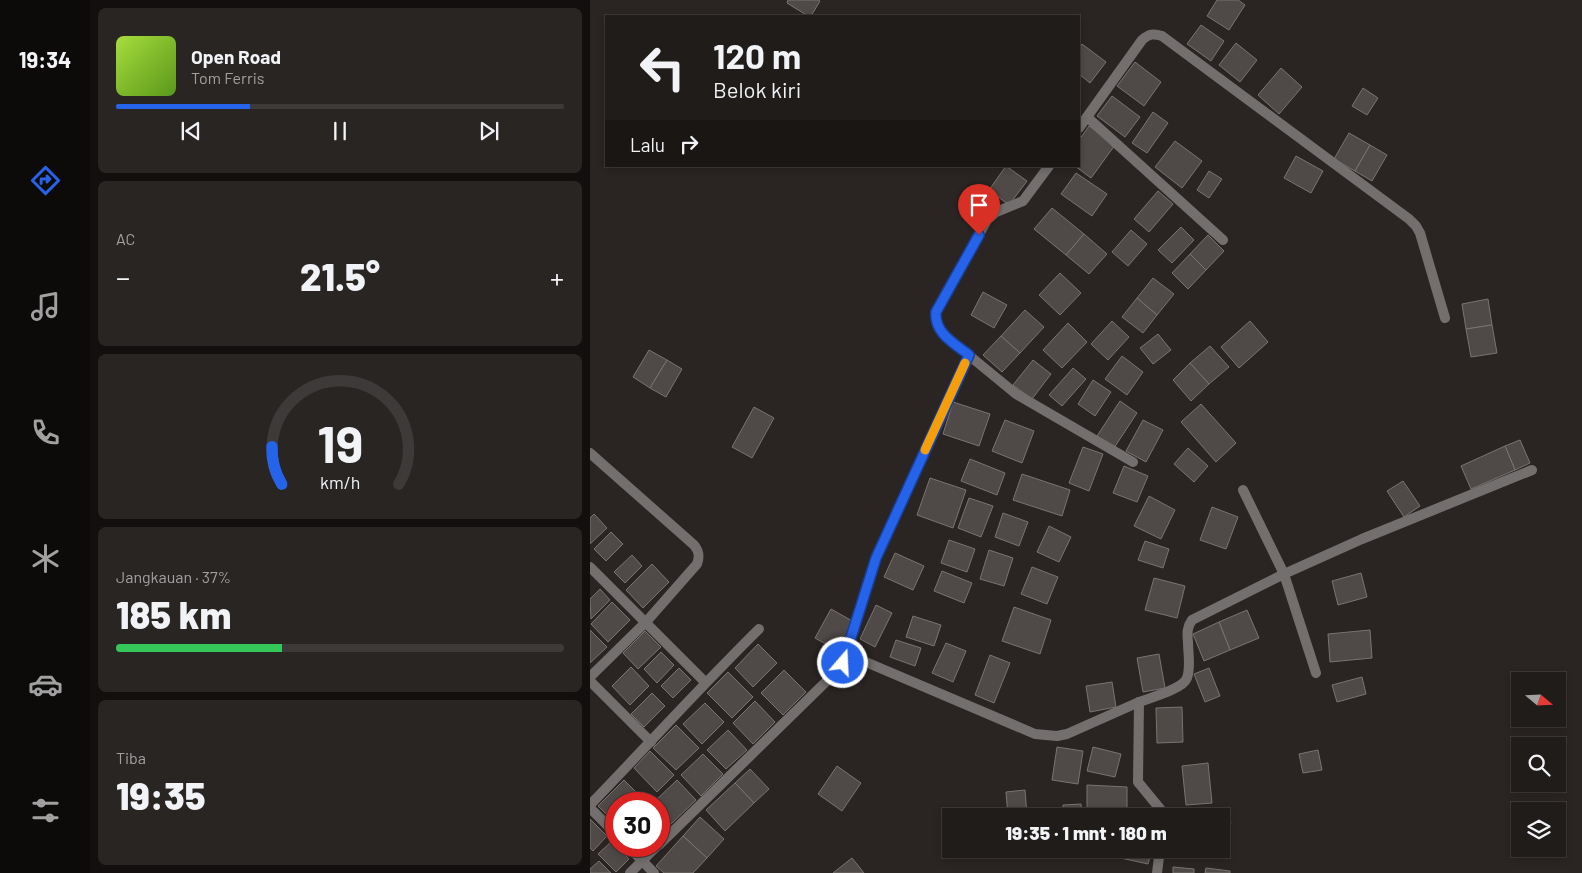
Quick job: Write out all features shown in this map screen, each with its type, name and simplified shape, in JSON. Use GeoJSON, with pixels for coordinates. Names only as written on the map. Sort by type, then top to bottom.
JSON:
{"type":"FeatureCollection","features":[{"type":"Feature","properties":{"kind":"street"},"geometry":{"type":"LineString","coordinates":[[1080,127],[1142,40],[1148,35],[1155,33],[1162,36],[1416,226],[1446,318]]}},
{"type":"Feature","properties":{"kind":"street"},"geometry":{"type":"LineString","coordinates":[[1087,117],[1223,240]]}},
{"type":"Feature","properties":{"kind":"street"},"geometry":{"type":"LineString","coordinates":[[1048,167],[1023,200],[996,212],[987,220],[936,312],[935,321],[938,328],[969,355],[1029,402],[1133,462]]}},
{"type":"Feature","properties":{"kind":"street"},"geometry":{"type":"LineString","coordinates":[[670,834],[838,670],[847,654],[874,563],[969,355]]}},
{"type":"Feature","properties":{"kind":"street"},"geometry":{"type":"LineString","coordinates":[[590,453],[698,550],[700,557],[697,564],[646,622],[590,677]]}},
{"type":"Feature","properties":{"kind":"street"},"geometry":{"type":"LineString","coordinates":[[847,654],[1035,734],[1046,736],[1067,734],[1138,702],[1177,687],[1187,680],[1189,667],[1187,631],[1188,624],[1192,620],[1362,538],[1532,470]]}},
{"type":"Feature","properties":{"kind":"street"},"geometry":{"type":"LineString","coordinates":[[1243,490],[1284,574],[1316,673]]}},
{"type":"Feature","properties":{"kind":"street"},"geometry":{"type":"LineString","coordinates":[[590,567],[705,682]]}},
{"type":"Feature","properties":{"kind":"street"},"geometry":{"type":"LineString","coordinates":[[605,822],[590,806],[705,682],[759,628]]}},
{"type":"Feature","properties":{"kind":"street"},"geometry":{"type":"LineString","coordinates":[[590,681],[651,742]]}},
{"type":"Feature","properties":{"kind":"street"},"geometry":{"type":"LineString","coordinates":[[1138,702],[1138,782],[1159,808]]}},
{"type":"Feature","properties":{"kind":"street"},"geometry":{"type":"LineString","coordinates":[[638,857],[654,873]]}},
{"type":"Feature","properties":{"kind":"street"},"geometry":{"type":"LineString","coordinates":[[630,873],[646,857]]}},
{"type":"Feature","properties":{"kind":"street"},"geometry":{"type":"LineString","coordinates":[[1157,873],[1159,858]]}},
{"type":"Feature","properties":{"kind":"building"},"geometry":{"type":"Polygon","coordinates":[[[788,0],[820,1],[812,15],[806,15],[787,3],[788,0]]]}},
{"type":"Feature","properties":{"kind":"building"},"geometry":{"type":"Polygon","coordinates":[[[1217,0],[1238,0],[1245,5],[1229,30],[1207,16],[1217,0]]]}},
{"type":"Feature","properties":{"kind":"building"},"geometry":{"type":"Polygon","coordinates":[[[1201,25],[1224,41],[1211,61],[1187,44],[1201,25]]]}},
{"type":"Feature","properties":{"kind":"building"},"geometry":{"type":"Polygon","coordinates":[[[1236,43],[1257,60],[1240,82],[1219,65],[1236,43]]]}},
{"type":"Feature","properties":{"kind":"building"},"geometry":{"type":"Polygon","coordinates":[[[1082,44],[1106,62],[1090,83],[1080,75],[1080,47],[1082,44]]]}},
{"type":"Feature","properties":{"kind":"building"},"geometry":{"type":"Polygon","coordinates":[[[1135,62],[1161,82],[1144,106],[1117,86],[1135,62]]]}},
{"type":"Feature","properties":{"kind":"building"},"geometry":{"type":"Polygon","coordinates":[[[1281,68],[1302,87],[1279,114],[1258,95],[1281,68]]]}},
{"type":"Feature","properties":{"kind":"building"},"geometry":{"type":"Polygon","coordinates":[[[1363,88],[1378,98],[1367,115],[1352,106],[1363,88]]]}},
{"type":"Feature","properties":{"kind":"building"},"geometry":{"type":"Polygon","coordinates":[[[1112,96],[1140,117],[1125,137],[1097,116],[1112,96]]]}},
{"type":"Feature","properties":{"kind":"building"},"geometry":{"type":"Polygon","coordinates":[[[1153,112],[1168,123],[1147,153],[1132,143],[1153,112]]]}},
{"type":"Feature","properties":{"kind":"building"},"geometry":{"type":"Polygon","coordinates":[[[1089,126],[1115,145],[1091,178],[1076,167],[1080,167],[1080,139],[1089,126]]]}},
{"type":"Feature","properties":{"kind":"building"},"geometry":{"type":"Polygon","coordinates":[[[1349,133],[1370,145],[1355,171],[1334,159],[1349,133]]]}},
{"type":"Feature","properties":{"kind":"building"},"geometry":{"type":"Polygon","coordinates":[[[1175,141],[1202,161],[1182,188],[1155,167],[1175,141]]]}},
{"type":"Feature","properties":{"kind":"building"},"geometry":{"type":"Polygon","coordinates":[[[1370,145],[1387,155],[1372,181],[1355,171],[1370,145]]]}},
{"type":"Feature","properties":{"kind":"building"},"geometry":{"type":"Polygon","coordinates":[[[1296,156],[1323,171],[1311,193],[1284,178],[1296,156]]]}},
{"type":"Feature","properties":{"kind":"building"},"geometry":{"type":"Polygon","coordinates":[[[1005,167],[1027,181],[1009,205],[989,190],[1005,167]]]}},
{"type":"Feature","properties":{"kind":"building"},"geometry":{"type":"Polygon","coordinates":[[[1209,171],[1222,179],[1209,198],[1197,190],[1209,171]]]}},
{"type":"Feature","properties":{"kind":"building"},"geometry":{"type":"Polygon","coordinates":[[[1076,173],[1107,194],[1092,216],[1061,194],[1076,173]]]}},
{"type":"Feature","properties":{"kind":"building"},"geometry":{"type":"Polygon","coordinates":[[[1158,191],[1173,204],[1149,232],[1134,219],[1158,191]]]}},
{"type":"Feature","properties":{"kind":"building"},"geometry":{"type":"Polygon","coordinates":[[[1052,208],[1084,234],[1066,255],[1034,229],[1052,208]]]}},
{"type":"Feature","properties":{"kind":"building"},"geometry":{"type":"Polygon","coordinates":[[[1181,227],[1194,240],[1172,263],[1158,250],[1181,227]]]}},
{"type":"Feature","properties":{"kind":"building"},"geometry":{"type":"Polygon","coordinates":[[[1131,230],[1147,244],[1128,266],[1112,252],[1131,230]]]}},
{"type":"Feature","properties":{"kind":"building"},"geometry":{"type":"Polygon","coordinates":[[[1084,234],[1107,254],[1089,274],[1066,255],[1084,234]]]}},
{"type":"Feature","properties":{"kind":"building"},"geometry":{"type":"Polygon","coordinates":[[[1208,235],[1224,251],[1206,270],[1190,254],[1208,235]]]}},
{"type":"Feature","properties":{"kind":"building"},"geometry":{"type":"Polygon","coordinates":[[[1190,254],[1206,270],[1188,289],[1172,273],[1190,254]]]}},
{"type":"Feature","properties":{"kind":"building"},"geometry":{"type":"Polygon","coordinates":[[[1060,273],[1081,293],[1060,315],[1039,295],[1060,273]]]}},
{"type":"Feature","properties":{"kind":"building"},"geometry":{"type":"Polygon","coordinates":[[[1153,278],[1174,294],[1157,315],[1137,298],[1153,278]]]}},
{"type":"Feature","properties":{"kind":"building"},"geometry":{"type":"Polygon","coordinates":[[[983,292],[1007,305],[994,328],[971,315],[983,292]]]}},
{"type":"Feature","properties":{"kind":"building"},"geometry":{"type":"Polygon","coordinates":[[[1137,298],[1157,315],[1143,333],[1122,317],[1137,298]]]}},
{"type":"Feature","properties":{"kind":"building"},"geometry":{"type":"Polygon","coordinates":[[[1488,299],[1492,325],[1466,329],[1462,304],[1488,299]]]}},
{"type":"Feature","properties":{"kind":"building"},"geometry":{"type":"Polygon","coordinates":[[[1025,310],[1044,327],[1020,353],[1001,336],[1025,310]]]}},
{"type":"Feature","properties":{"kind":"building"},"geometry":{"type":"Polygon","coordinates":[[[1112,321],[1129,337],[1108,360],[1091,344],[1112,321]]]}},
{"type":"Feature","properties":{"kind":"building"},"geometry":{"type":"Polygon","coordinates":[[[1250,321],[1268,342],[1239,368],[1221,347],[1250,321]]]}},
{"type":"Feature","properties":{"kind":"building"},"geometry":{"type":"Polygon","coordinates":[[[1068,323],[1087,342],[1062,368],[1043,350],[1068,323]]]}},
{"type":"Feature","properties":{"kind":"building"},"geometry":{"type":"Polygon","coordinates":[[[1492,325],[1497,353],[1471,357],[1466,329],[1492,325]]]}},
{"type":"Feature","properties":{"kind":"building"},"geometry":{"type":"Polygon","coordinates":[[[1158,334],[1171,350],[1153,364],[1140,348],[1158,334]]]}},
{"type":"Feature","properties":{"kind":"building"},"geometry":{"type":"Polygon","coordinates":[[[1001,336],[1020,353],[1002,372],[983,355],[1001,336]]]}},
{"type":"Feature","properties":{"kind":"building"},"geometry":{"type":"Polygon","coordinates":[[[1210,346],[1229,367],[1209,384],[1190,363],[1210,346]]]}},
{"type":"Feature","properties":{"kind":"building"},"geometry":{"type":"Polygon","coordinates":[[[649,350],[667,360],[650,388],[633,377],[649,350]]]}},
{"type":"Feature","properties":{"kind":"building"},"geometry":{"type":"Polygon","coordinates":[[[1122,356],[1143,372],[1127,395],[1105,379],[1122,356]]]}},
{"type":"Feature","properties":{"kind":"building"},"geometry":{"type":"Polygon","coordinates":[[[667,360],[682,369],[666,397],[650,388],[667,360]]]}},
{"type":"Feature","properties":{"kind":"building"},"geometry":{"type":"Polygon","coordinates":[[[1033,360],[1051,374],[1032,399],[1013,385],[1033,360]]]}},
{"type":"Feature","properties":{"kind":"building"},"geometry":{"type":"Polygon","coordinates":[[[1190,363],[1209,384],[1191,401],[1173,380],[1190,363]]]}},
{"type":"Feature","properties":{"kind":"building"},"geometry":{"type":"Polygon","coordinates":[[[1073,368],[1086,379],[1062,406],[1049,395],[1073,368]]]}},
{"type":"Feature","properties":{"kind":"building"},"geometry":{"type":"Polygon","coordinates":[[[1093,380],[1111,392],[1095,416],[1078,404],[1093,380]]]}},
{"type":"Feature","properties":{"kind":"building"},"geometry":{"type":"Polygon","coordinates":[[[1120,401],[1137,413],[1114,448],[1097,436],[1120,401]]]}},
{"type":"Feature","properties":{"kind":"building"},"geometry":{"type":"Polygon","coordinates":[[[953,402],[990,414],[979,446],[943,434],[953,402]]]}},
{"type":"Feature","properties":{"kind":"building"},"geometry":{"type":"Polygon","coordinates":[[[1201,404],[1236,443],[1216,462],[1181,422],[1201,404]]]}},
{"type":"Feature","properties":{"kind":"building"},"geometry":{"type":"Polygon","coordinates":[[[754,407],[774,418],[752,458],[732,447],[754,407]]]}},
{"type":"Feature","properties":{"kind":"building"},"geometry":{"type":"Polygon","coordinates":[[[1005,420],[1034,431],[1022,463],[992,451],[1005,420]]]}},
{"type":"Feature","properties":{"kind":"building"},"geometry":{"type":"Polygon","coordinates":[[[1143,420],[1163,430],[1146,462],[1126,451],[1143,420]]]}},
{"type":"Feature","properties":{"kind":"building"},"geometry":{"type":"Polygon","coordinates":[[[1520,440],[1530,463],[1515,470],[1505,446],[1520,440]]]}},
{"type":"Feature","properties":{"kind":"building"},"geometry":{"type":"Polygon","coordinates":[[[1505,446],[1515,470],[1471,489],[1461,466],[1505,446]]]}},
{"type":"Feature","properties":{"kind":"building"},"geometry":{"type":"Polygon","coordinates":[[[1083,447],[1103,454],[1089,491],[1069,483],[1083,447]]]}},
{"type":"Feature","properties":{"kind":"building"},"geometry":{"type":"Polygon","coordinates":[[[1188,448],[1208,466],[1194,482],[1174,464],[1188,448]]]}},
{"type":"Feature","properties":{"kind":"building"},"geometry":{"type":"Polygon","coordinates":[[[970,459],[1005,473],[997,495],[961,481],[970,459]]]}},
{"type":"Feature","properties":{"kind":"building"},"geometry":{"type":"Polygon","coordinates":[[[1124,466],[1148,476],[1137,502],[1113,493],[1124,466]]]}},
{"type":"Feature","properties":{"kind":"building"},"geometry":{"type":"Polygon","coordinates":[[[1022,474],[1070,490],[1062,516],[1013,500],[1022,474]]]}},
{"type":"Feature","properties":{"kind":"building"},"geometry":{"type":"Polygon","coordinates":[[[930,478],[966,490],[953,528],[917,515],[930,478]]]}},
{"type":"Feature","properties":{"kind":"building"},"geometry":{"type":"Polygon","coordinates":[[[1403,481],[1420,506],[1404,517],[1387,491],[1403,481]]]}},
{"type":"Feature","properties":{"kind":"building"},"geometry":{"type":"Polygon","coordinates":[[[1149,496],[1175,510],[1161,539],[1134,526],[1149,496]]]}},
{"type":"Feature","properties":{"kind":"building"},"geometry":{"type":"Polygon","coordinates":[[[969,498],[993,506],[981,537],[958,528],[969,498]]]}},
{"type":"Feature","properties":{"kind":"building"},"geometry":{"type":"Polygon","coordinates":[[[1212,507],[1238,517],[1226,549],[1200,540],[1212,507]]]}},
{"type":"Feature","properties":{"kind":"building"},"geometry":{"type":"Polygon","coordinates":[[[1003,513],[1028,522],[1019,546],[995,537],[1003,513]]]}},
{"type":"Feature","properties":{"kind":"building"},"geometry":{"type":"Polygon","coordinates":[[[594,514],[607,528],[590,544],[590,518],[594,514]]]}},
{"type":"Feature","properties":{"kind":"building"},"geometry":{"type":"Polygon","coordinates":[[[1049,526],[1071,537],[1059,562],[1037,552],[1049,526]]]}},
{"type":"Feature","properties":{"kind":"building"},"geometry":{"type":"Polygon","coordinates":[[[611,532],[623,544],[606,561],[594,549],[611,532]]]}},
{"type":"Feature","properties":{"kind":"building"},"geometry":{"type":"Polygon","coordinates":[[[949,540],[975,549],[967,572],[941,563],[949,540]]]}},
{"type":"Feature","properties":{"kind":"building"},"geometry":{"type":"Polygon","coordinates":[[[1145,541],[1169,549],[1163,568],[1138,560],[1145,541]]]}},
{"type":"Feature","properties":{"kind":"building"},"geometry":{"type":"Polygon","coordinates":[[[989,550],[1013,558],[1004,586],[980,579],[989,550]]]}},
{"type":"Feature","properties":{"kind":"building"},"geometry":{"type":"Polygon","coordinates":[[[895,553],[924,566],[913,590],[884,577],[895,553]]]}},
{"type":"Feature","properties":{"kind":"building"},"geometry":{"type":"Polygon","coordinates":[[[632,555],[642,566],[625,583],[614,572],[632,555]]]}},
{"type":"Feature","properties":{"kind":"building"},"geometry":{"type":"Polygon","coordinates":[[[652,564],[669,582],[643,608],[626,590],[652,564]]]}},
{"type":"Feature","properties":{"kind":"building"},"geometry":{"type":"Polygon","coordinates":[[[1032,567],[1058,577],[1047,604],[1021,594],[1032,567]]]}},
{"type":"Feature","properties":{"kind":"building"},"geometry":{"type":"Polygon","coordinates":[[[942,571],[972,583],[964,603],[934,591],[942,571]]]}},
{"type":"Feature","properties":{"kind":"building"},"geometry":{"type":"Polygon","coordinates":[[[1361,573],[1367,597],[1338,605],[1332,581],[1361,573]]]}},
{"type":"Feature","properties":{"kind":"building"},"geometry":{"type":"Polygon","coordinates":[[[1154,578],[1185,586],[1177,618],[1145,610],[1154,578]]]}},
{"type":"Feature","properties":{"kind":"building"},"geometry":{"type":"Polygon","coordinates":[[[600,589],[610,600],[591,619],[590,599],[600,589]]]}},
{"type":"Feature","properties":{"kind":"building"},"geometry":{"type":"Polygon","coordinates":[[[612,602],[630,620],[608,642],[591,624],[612,602]]]}},
{"type":"Feature","properties":{"kind":"building"},"geometry":{"type":"Polygon","coordinates":[[[876,605],[892,613],[875,647],[860,639],[876,605]]]}},
{"type":"Feature","properties":{"kind":"building"},"geometry":{"type":"Polygon","coordinates":[[[1014,607],[1051,620],[1040,654],[1002,641],[1014,607]]]}},
{"type":"Feature","properties":{"kind":"building"},"geometry":{"type":"Polygon","coordinates":[[[831,609],[854,622],[838,651],[815,638],[831,609]]]}},
{"type":"Feature","properties":{"kind":"building"},"geometry":{"type":"Polygon","coordinates":[[[1247,610],[1259,638],[1230,650],[1219,622],[1247,610]]]}},
{"type":"Feature","properties":{"kind":"building"},"geometry":{"type":"Polygon","coordinates":[[[913,616],[941,625],[934,646],[906,637],[913,616]]]}},
{"type":"Feature","properties":{"kind":"building"},"geometry":{"type":"Polygon","coordinates":[[[1219,622],[1230,650],[1204,661],[1193,634],[1219,622]]]}},
{"type":"Feature","properties":{"kind":"building"},"geometry":{"type":"Polygon","coordinates":[[[590,630],[607,647],[590,663],[590,630]]]}},
{"type":"Feature","properties":{"kind":"building"},"geometry":{"type":"Polygon","coordinates":[[[1370,630],[1372,658],[1330,662],[1328,634],[1370,630]]]}},
{"type":"Feature","properties":{"kind":"building"},"geometry":{"type":"Polygon","coordinates":[[[645,631],[661,647],[638,669],[623,653],[645,631]]]}},
{"type":"Feature","properties":{"kind":"building"},"geometry":{"type":"Polygon","coordinates":[[[896,640],[921,648],[915,666],[890,657],[896,640]]]}},
{"type":"Feature","properties":{"kind":"building"},"geometry":{"type":"Polygon","coordinates":[[[946,643],[966,651],[953,682],[932,673],[946,643]]]}},
{"type":"Feature","properties":{"kind":"building"},"geometry":{"type":"Polygon","coordinates":[[[758,644],[777,663],[753,687],[735,668],[758,644]]]}},
{"type":"Feature","properties":{"kind":"building"},"geometry":{"type":"Polygon","coordinates":[[[661,652],[674,665],[657,683],[644,669],[661,652]]]}},
{"type":"Feature","properties":{"kind":"building"},"geometry":{"type":"Polygon","coordinates":[[[1159,654],[1165,688],[1143,692],[1137,658],[1159,654]]]}},
{"type":"Feature","properties":{"kind":"building"},"geometry":{"type":"Polygon","coordinates":[[[990,655],[1010,663],[994,703],[975,695],[990,655]]]}},
{"type":"Feature","properties":{"kind":"building"},"geometry":{"type":"Polygon","coordinates":[[[631,667],[649,686],[630,705],[612,686],[631,667]]]}},
{"type":"Feature","properties":{"kind":"building"},"geometry":{"type":"Polygon","coordinates":[[[679,668],[691,680],[673,698],[661,686],[679,668]]]}},
{"type":"Feature","properties":{"kind":"building"},"geometry":{"type":"Polygon","coordinates":[[[1209,668],[1220,696],[1205,702],[1194,674],[1209,668]]]}},
{"type":"Feature","properties":{"kind":"building"},"geometry":{"type":"Polygon","coordinates":[[[784,670],[806,692],[783,715],[761,693],[784,670]]]}},
{"type":"Feature","properties":{"kind":"building"},"geometry":{"type":"Polygon","coordinates":[[[728,672],[753,697],[732,718],[707,693],[728,672]]]}},
{"type":"Feature","properties":{"kind":"building"},"geometry":{"type":"Polygon","coordinates":[[[1362,677],[1366,694],[1337,702],[1332,685],[1362,677]]]}},
{"type":"Feature","properties":{"kind":"building"},"geometry":{"type":"Polygon","coordinates":[[[1112,682],[1116,707],[1090,712],[1086,686],[1112,682]]]}},
{"type":"Feature","properties":{"kind":"building"},"geometry":{"type":"Polygon","coordinates":[[[652,693],[665,706],[644,727],[631,714],[652,693]]]}},
{"type":"Feature","properties":{"kind":"building"},"geometry":{"type":"Polygon","coordinates":[[[755,701],[775,722],[753,744],[733,723],[755,701]]]}},
{"type":"Feature","properties":{"kind":"building"},"geometry":{"type":"Polygon","coordinates":[[[705,703],[724,722],[702,744],[683,724],[705,703]]]}},
{"type":"Feature","properties":{"kind":"building"},"geometry":{"type":"Polygon","coordinates":[[[1182,707],[1183,742],[1157,743],[1156,708],[1182,707]]]}},
{"type":"Feature","properties":{"kind":"building"},"geometry":{"type":"Polygon","coordinates":[[[676,725],[699,748],[676,770],[653,748],[676,725]]]}},
{"type":"Feature","properties":{"kind":"building"},"geometry":{"type":"Polygon","coordinates":[[[728,730],[747,750],[726,769],[707,750],[728,730]]]}},
{"type":"Feature","properties":{"kind":"building"},"geometry":{"type":"Polygon","coordinates":[[[1057,747],[1083,751],[1078,784],[1052,780],[1057,747]]]}},
{"type":"Feature","properties":{"kind":"building"},"geometry":{"type":"Polygon","coordinates":[[[1093,747],[1121,754],[1115,777],[1087,771],[1093,747]]]}},
{"type":"Feature","properties":{"kind":"building"},"geometry":{"type":"Polygon","coordinates":[[[1318,750],[1322,770],[1303,773],[1299,754],[1318,750]]]}},
{"type":"Feature","properties":{"kind":"building"},"geometry":{"type":"Polygon","coordinates":[[[650,751],[674,775],[657,792],[634,768],[650,751]]]}},
{"type":"Feature","properties":{"kind":"building"},"geometry":{"type":"Polygon","coordinates":[[[703,754],[723,774],[701,796],[681,775],[703,754]]]}},
{"type":"Feature","properties":{"kind":"building"},"geometry":{"type":"Polygon","coordinates":[[[1208,763],[1212,803],[1186,805],[1182,766],[1208,763]]]}},
{"type":"Feature","properties":{"kind":"building"},"geometry":{"type":"Polygon","coordinates":[[[837,766],[861,783],[842,811],[818,794],[837,766]]]}},
{"type":"Feature","properties":{"kind":"building"},"geometry":{"type":"Polygon","coordinates":[[[750,769],[769,789],[754,803],[735,783],[750,769]]]}},
{"type":"Feature","properties":{"kind":"building"},"geometry":{"type":"Polygon","coordinates":[[[624,780],[636,792],[612,792],[624,780]]]}},
{"type":"Feature","properties":{"kind":"building"},"geometry":{"type":"Polygon","coordinates":[[[677,780],[696,800],[670,825],[670,792],[664,792],[677,780]]]}},
{"type":"Feature","properties":{"kind":"building"},"geometry":{"type":"Polygon","coordinates":[[[735,783],[754,803],[725,831],[706,810],[735,783]]]}},
{"type":"Feature","properties":{"kind":"building"},"geometry":{"type":"Polygon","coordinates":[[[1087,785],[1127,787],[1127,808],[1087,808],[1087,785]]]}},
{"type":"Feature","properties":{"kind":"building"},"geometry":{"type":"Polygon","coordinates":[[[1025,790],[1026,808],[1007,808],[1006,792],[1025,790]]]}},
{"type":"Feature","properties":{"kind":"building"},"geometry":{"type":"Polygon","coordinates":[[[605,799],[605,813],[598,806],[605,799]]]}},
{"type":"Feature","properties":{"kind":"building"},"geometry":{"type":"Polygon","coordinates":[[[1081,804],[1081,808],[1063,808],[1063,805],[1081,804]]]}},
{"type":"Feature","properties":{"kind":"building"},"geometry":{"type":"Polygon","coordinates":[[[700,817],[724,839],[707,858],[683,836],[700,817]]]}},
{"type":"Feature","properties":{"kind":"building"},"geometry":{"type":"Polygon","coordinates":[[[590,819],[605,834],[605,838],[593,851],[590,848],[590,819]]]}},
{"type":"Feature","properties":{"kind":"building"},"geometry":{"type":"Polygon","coordinates":[[[683,836],[707,858],[693,873],[664,873],[656,866],[664,857],[670,857],[670,850],[683,836]]]}},
{"type":"Feature","properties":{"kind":"building"},"geometry":{"type":"Polygon","coordinates":[[[605,848],[605,857],[627,857],[629,859],[616,872],[598,854],[605,848]]]}},
{"type":"Feature","properties":{"kind":"building"},"geometry":{"type":"Polygon","coordinates":[[[852,858],[864,873],[833,873],[852,858]]]}},
{"type":"Feature","properties":{"kind":"building"},"geometry":{"type":"Polygon","coordinates":[[[1121,858],[1150,858],[1148,864],[1121,858]]]}},
{"type":"Feature","properties":{"kind":"building"},"geometry":{"type":"Polygon","coordinates":[[[599,861],[611,873],[590,873],[590,869],[599,861]]]}},
{"type":"Feature","properties":{"kind":"building"},"geometry":{"type":"Polygon","coordinates":[[[1173,867],[1194,869],[1194,873],[1173,873],[1173,867]]]}},
{"type":"Feature","properties":{"kind":"building"},"geometry":{"type":"Polygon","coordinates":[[[1206,868],[1230,871],[1230,873],[1205,873],[1206,868]]]}},
{"type":"Feature","properties":{"kind":"slow traffic"},"geometry":{"type":"LineString","coordinates":[[925,450],[965,363]]}},
{"type":"Feature","properties":{"kind":"route"},"geometry":{"type":"LineString","coordinates":[[843,663],[871,569],[969,355],[943,334],[935,321],[936,312],[979,235]]}}]}
